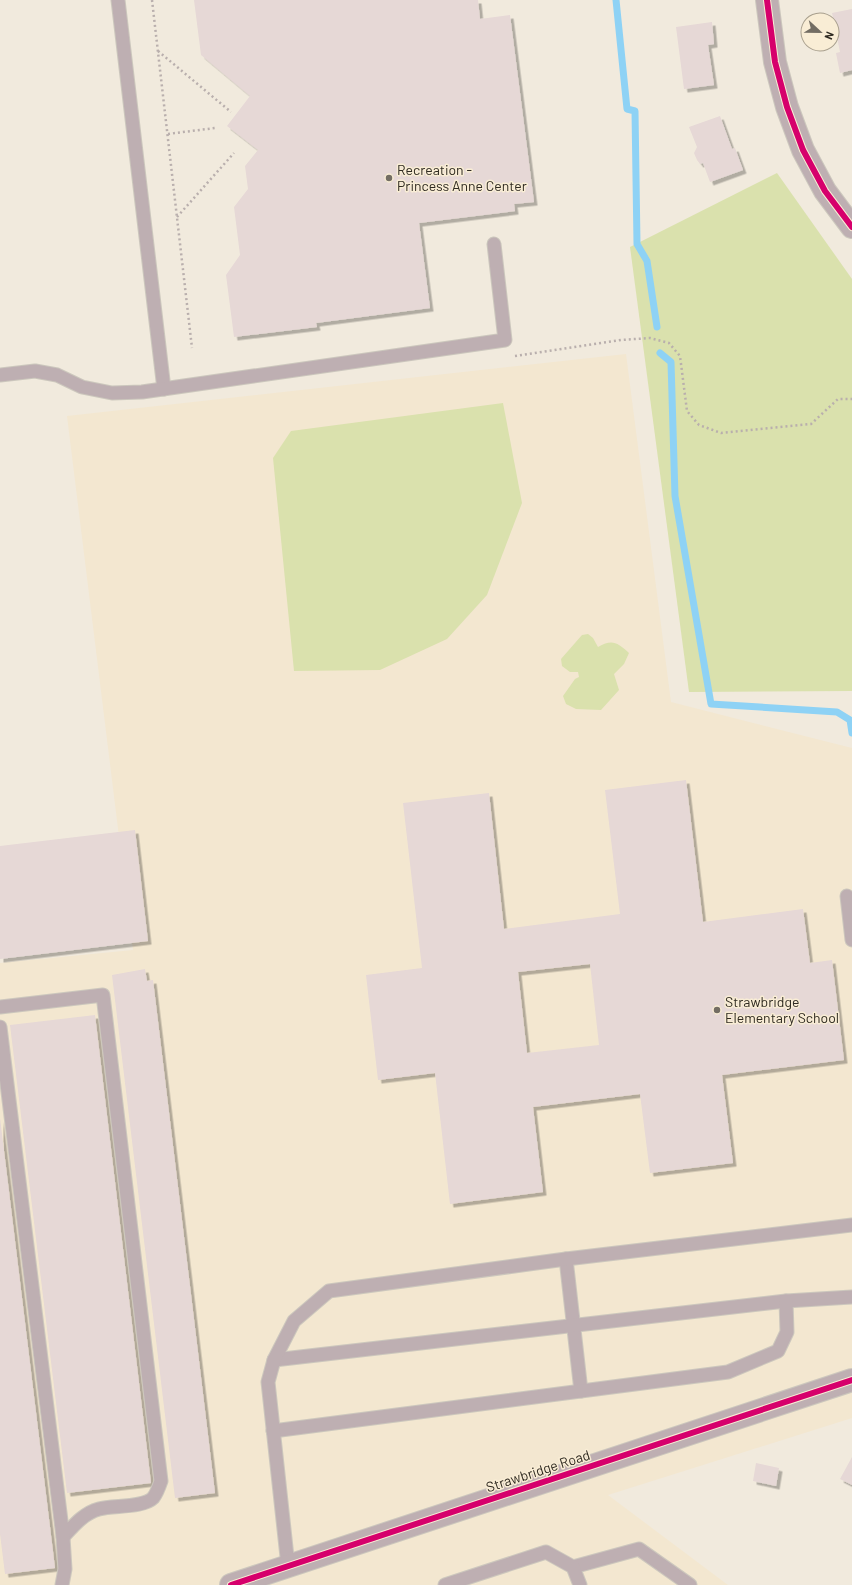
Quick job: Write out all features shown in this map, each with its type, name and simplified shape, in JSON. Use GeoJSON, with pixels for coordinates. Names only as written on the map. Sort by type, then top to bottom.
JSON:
{"type":"FeatureCollection","features":[{"type":"Feature","properties":{"kind":"street"},"geometry":{"type":"LineString","coordinates":[[767,0],[775,62],[787,107],[803,150],[825,191],[852,227]]}},
{"type":"Feature","properties":{"kind":"street","name":"Strawbridge Road"},"geometry":{"type":"LineString","coordinates":[[230,1585],[852,1380]]}},
{"type":"Feature","properties":{"kind":"lane"},"geometry":{"type":"LineString","coordinates":[[118,0],[164,389]]}},
{"type":"Feature","properties":{"kind":"lane"},"geometry":{"type":"LineString","coordinates":[[0,375],[36,371],[57,375],[82,387],[112,392],[142,392],[505,340],[494,244]]}},
{"type":"Feature","properties":{"kind":"lane"},"geometry":{"type":"LineString","coordinates":[[847,896],[852,940]]}},
{"type":"Feature","properties":{"kind":"lane"},"geometry":{"type":"LineString","coordinates":[[0,1007],[103,995],[161,1481],[157,1492],[152,1499],[141,1504],[122,1505],[98,1509],[78,1520],[64,1537]]}},
{"type":"Feature","properties":{"kind":"lane"},"geometry":{"type":"LineString","coordinates":[[0,1027],[64,1537],[65,1569],[62,1585]]}},
{"type":"Feature","properties":{"kind":"lane"},"geometry":{"type":"LineString","coordinates":[[288,1566],[268,1382],[274,1360],[294,1321],[330,1291],[566,1259],[852,1225]]}},
{"type":"Feature","properties":{"kind":"lane"},"geometry":{"type":"LineString","coordinates":[[566,1259],[581,1391]]}},
{"type":"Feature","properties":{"kind":"lane"},"geometry":{"type":"LineString","coordinates":[[274,1360],[786,1301],[852,1297]]}},
{"type":"Feature","properties":{"kind":"lane"},"geometry":{"type":"LineString","coordinates":[[273,1430],[728,1372],[778,1352],[787,1332],[786,1301]]}},
{"type":"Feature","properties":{"kind":"lane"},"geometry":{"type":"LineString","coordinates":[[445,1585],[546,1552],[573,1566],[639,1549],[690,1585]]}},
{"type":"Feature","properties":{"kind":"lane"},"geometry":{"type":"LineString","coordinates":[[573,1566],[580,1585]]}},
{"type":"Feature","properties":{"kind":"path"},"geometry":{"type":"LineString","coordinates":[[152,0],[192,348]]}},
{"type":"Feature","properties":{"kind":"path"},"geometry":{"type":"LineString","coordinates":[[158,51],[231,112]]}},
{"type":"Feature","properties":{"kind":"path"},"geometry":{"type":"LineString","coordinates":[[168,134],[215,128]]}},
{"type":"Feature","properties":{"kind":"path"},"geometry":{"type":"LineString","coordinates":[[177,218],[234,153]]}},
{"type":"Feature","properties":{"kind":"path"},"geometry":{"type":"LineString","coordinates":[[505,340],[507,357],[621,340],[650,338],[669,343],[680,356],[688,411],[699,425],[721,433],[812,424],[838,399],[852,399]]}},
{"type":"Feature","properties":{"kind":"shaded area"},"geometry":{"type":"Polygon","coordinates":[[[626,354],[671,702],[852,748],[852,1418],[608,1495],[728,1585],[0,1585],[0,963],[133,950],[67,416],[626,354]]]}},
{"type":"Feature","properties":{"kind":"green space"},"geometry":{"type":"Polygon","coordinates":[[[777,173],[852,279],[852,691],[689,692],[630,247],[777,173]]]}},
{"type":"Feature","properties":{"kind":"green space"},"geometry":{"type":"Polygon","coordinates":[[[503,403],[522,503],[487,595],[447,639],[380,670],[294,671],[273,458],[291,431],[503,403]]]}},
{"type":"Feature","properties":{"kind":"green space"},"geometry":{"type":"Polygon","coordinates":[[[588,634],[593,638],[598,647],[611,642],[618,644],[629,653],[624,664],[614,674],[619,690],[601,710],[576,709],[566,704],[563,696],[575,679],[579,677],[578,672],[570,672],[562,666],[561,659],[582,635],[588,634]]]}},
{"type":"Feature","properties":{"kind":"building","name":"Recreation - Princess Anne Center"},"geometry":{"type":"Polygon","coordinates":[[[194,0],[478,0],[480,19],[510,15],[534,202],[514,204],[515,211],[419,223],[430,308],[316,323],[317,327],[234,337],[226,275],[240,255],[234,207],[248,189],[245,166],[258,150],[227,126],[250,96],[201,55],[194,0]]]}},
{"type":"Feature","properties":{"kind":"building"},"geometry":{"type":"Polygon","coordinates":[[[852,9],[852,70],[840,73],[836,53],[840,52],[840,12],[837,12],[852,9]]]}},
{"type":"Feature","properties":{"kind":"building"},"geometry":{"type":"Polygon","coordinates":[[[712,22],[714,44],[708,45],[714,85],[684,89],[676,27],[712,22]]]}},
{"type":"Feature","properties":{"kind":"building"},"geometry":{"type":"Polygon","coordinates":[[[720,116],[732,149],[735,148],[743,170],[710,182],[703,163],[700,164],[694,153],[697,147],[689,127],[720,116]]]}},
{"type":"Feature","properties":{"kind":"building","name":"Strawbridge Elementary School"},"geometry":{"type":"Polygon","coordinates":[[[686,780],[703,922],[803,909],[810,963],[832,960],[844,1060],[722,1075],[733,1163],[650,1173],[640,1094],[533,1107],[543,1192],[450,1204],[435,1073],[378,1080],[366,975],[422,968],[403,803],[489,793],[504,929],[620,914],[605,790],[686,780]],[[590,964],[518,972],[527,1053],[599,1045],[590,964]]]}},
{"type":"Feature","properties":{"kind":"building"},"geometry":{"type":"Polygon","coordinates":[[[135,830],[148,941],[0,959],[0,846],[135,830]]]}},
{"type":"Feature","properties":{"kind":"building"},"geometry":{"type":"Polygon","coordinates":[[[145,969],[147,981],[153,980],[215,1493],[175,1498],[112,975],[145,969]]]}},
{"type":"Feature","properties":{"kind":"building"},"geometry":{"type":"Polygon","coordinates":[[[95,1015],[151,1483],[67,1493],[10,1025],[95,1015]]]}},
{"type":"Feature","properties":{"kind":"building"},"geometry":{"type":"Polygon","coordinates":[[[0,1118],[55,1568],[5,1574],[0,1534],[0,1118]]]}},
{"type":"Feature","properties":{"kind":"building"},"geometry":{"type":"Polygon","coordinates":[[[852,1457],[852,1485],[840,1479],[852,1457]]]}},
{"type":"Feature","properties":{"kind":"building"},"geometry":{"type":"Polygon","coordinates":[[[756,1463],[779,1468],[776,1486],[753,1481],[756,1463]]]}},
{"type":"Feature","properties":{"kind":"waterway"},"geometry":{"type":"LineString","coordinates":[[616,0],[627,109],[635,111],[637,244],[647,261],[657,327]]}},
{"type":"Feature","properties":{"kind":"waterway"},"geometry":{"type":"LineString","coordinates":[[660,353],[671,362],[675,496],[711,704],[837,712],[850,720],[852,733]]}},
{"type":"Feature","properties":{"kind":"cycle path"},"geometry":{"type":"LineString","coordinates":[[767,0],[775,62],[787,107],[803,150],[825,191],[852,227]]}},
{"type":"Feature","properties":{"kind":"cycle path"},"geometry":{"type":"LineString","coordinates":[[231,1585],[852,1380]]}},
{"type":"Feature","properties":{"kind":"place","name":"Recreation - Princess Anne Center"},"geometry":{"type":"Point","coordinates":[389,178]}},
{"type":"Feature","properties":{"kind":"place","name":"Strawbridge Elementary School"},"geometry":{"type":"Point","coordinates":[717,1010]}}]}
